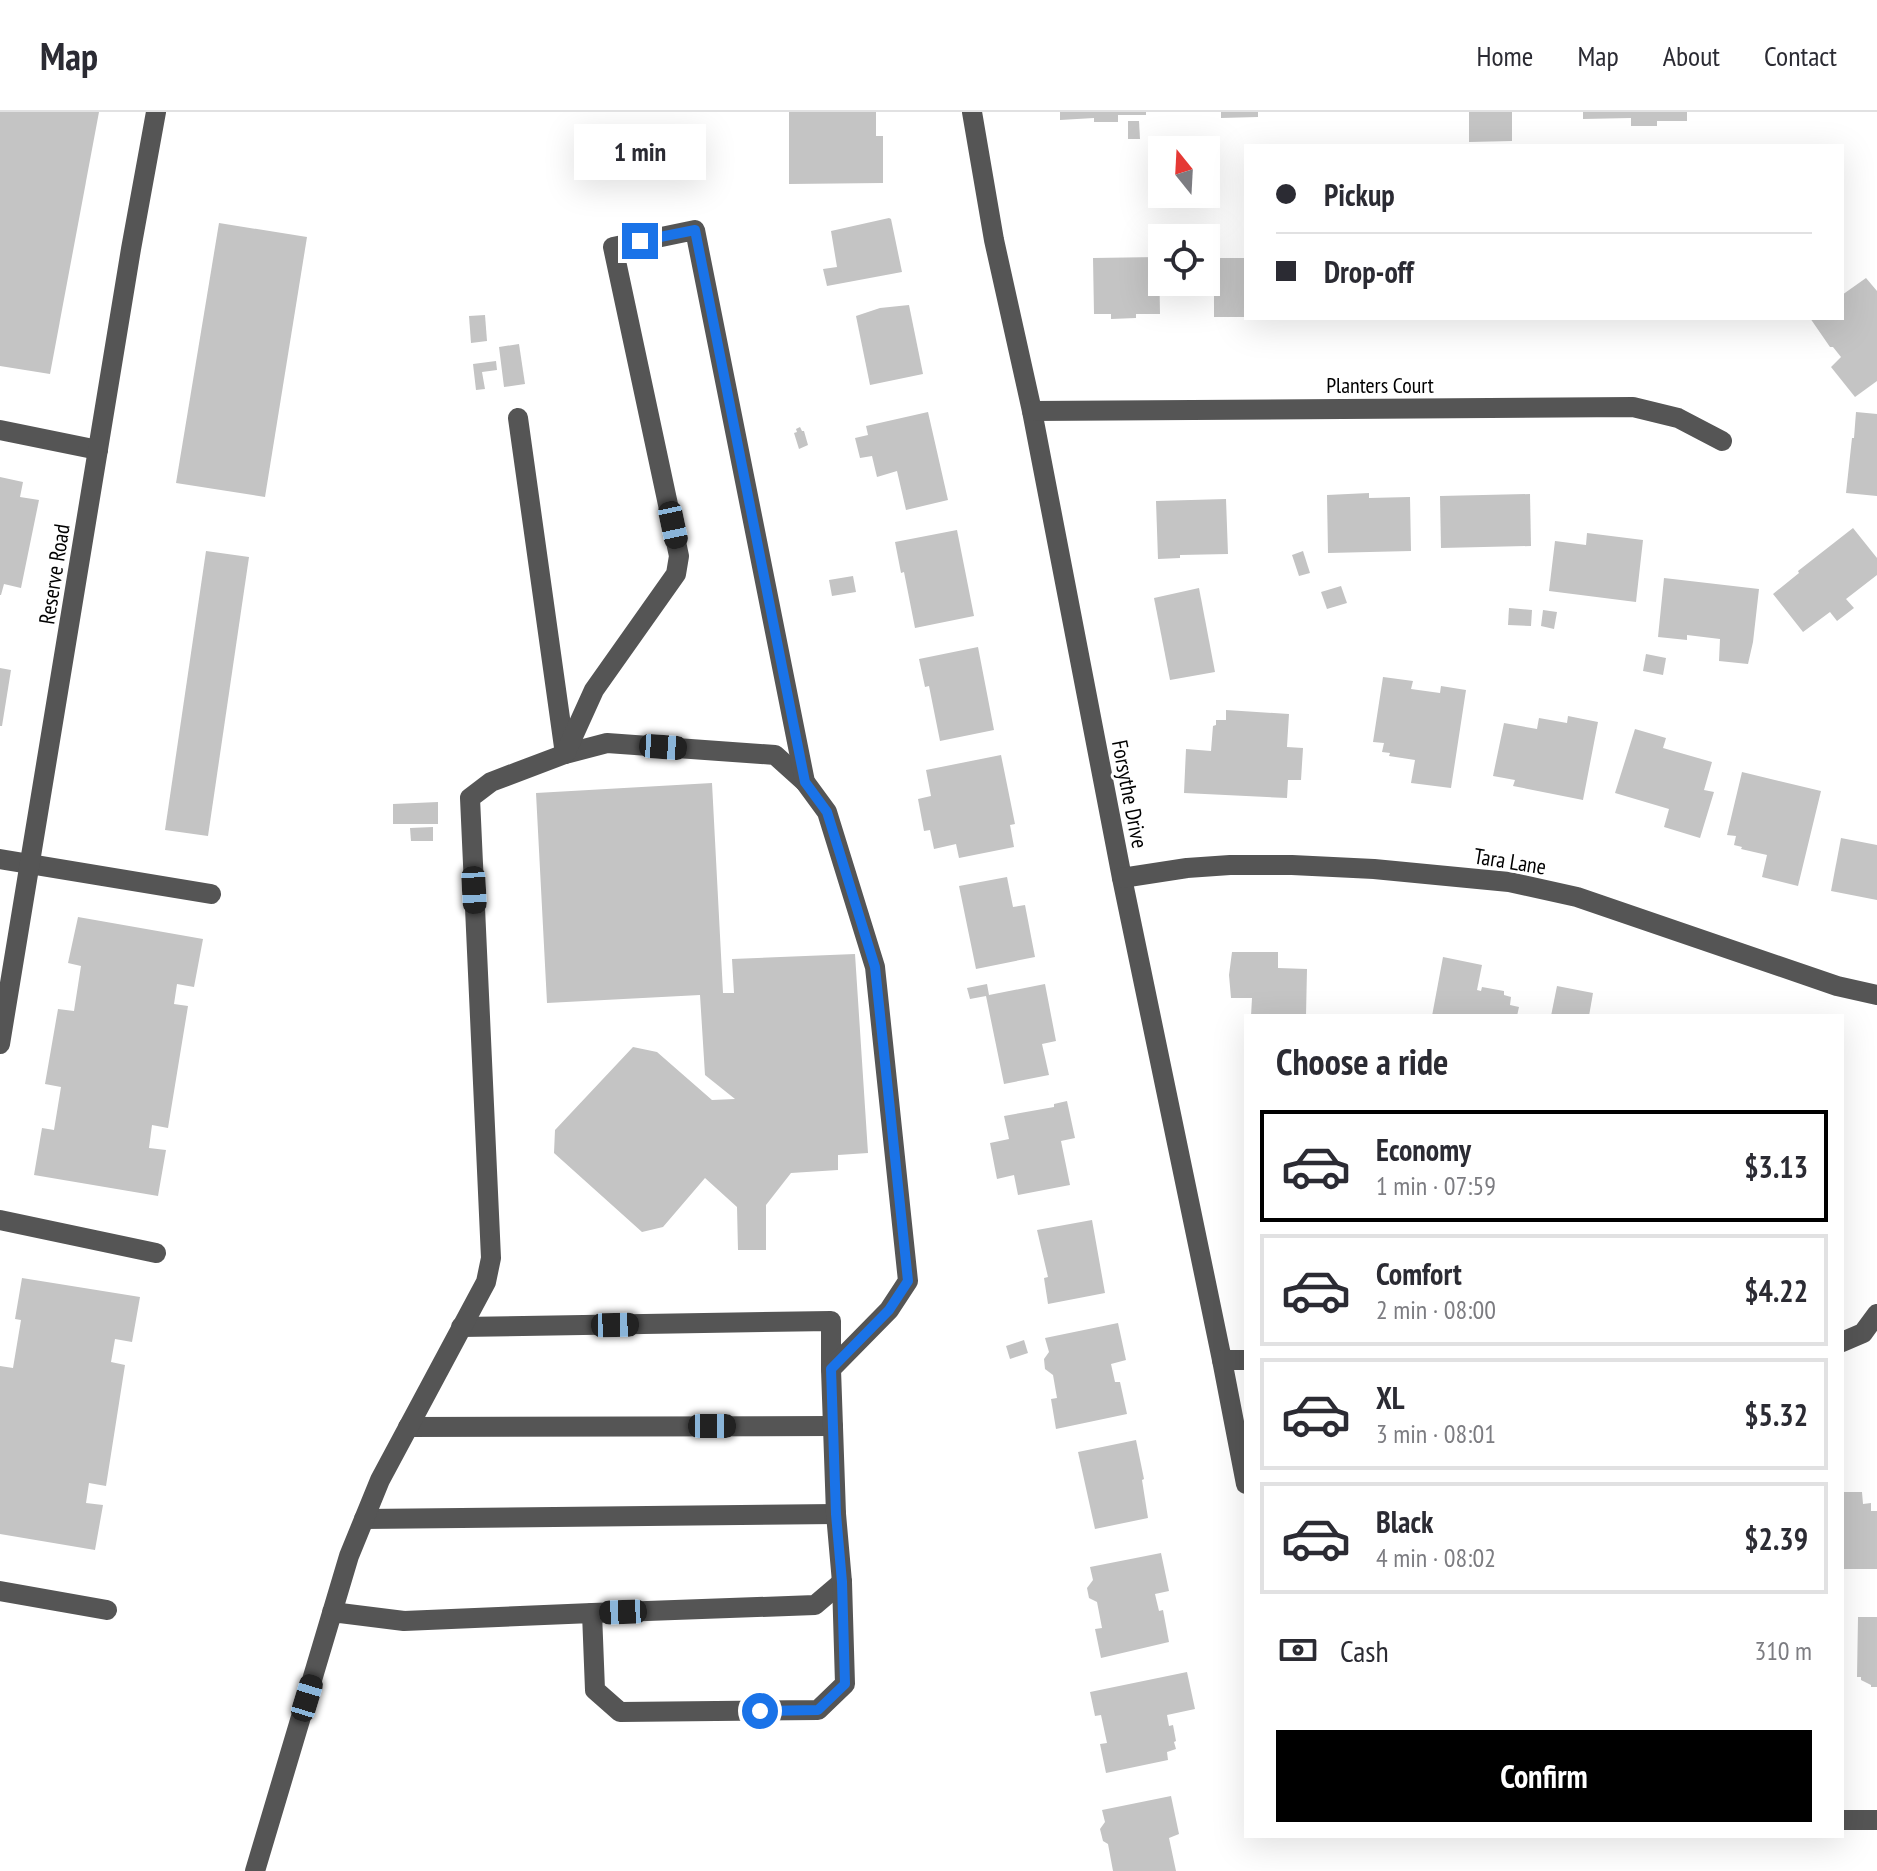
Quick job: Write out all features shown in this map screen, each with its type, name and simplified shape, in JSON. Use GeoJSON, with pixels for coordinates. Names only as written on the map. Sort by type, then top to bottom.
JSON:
{"type":"FeatureCollection","features":[{"type":"Feature","properties":{"kind":"street","name":"Reserve Road"},"geometry":{"type":"LineString","coordinates":[[0,1044],[156,112]]}},
{"type":"Feature","properties":{"kind":"street","name":"Forsythe Drive"},"geometry":{"type":"LineString","coordinates":[[972,112],[994,240],[1032,411],[1122,878],[1244,1474]]}},
{"type":"Feature","properties":{"kind":"street"},"geometry":{"type":"LineString","coordinates":[[565,754],[594,690],[676,574],[679,556],[613,247],[695,230],[805,782]]}},
{"type":"Feature","properties":{"kind":"street","name":"Planters Court"},"geometry":{"type":"LineString","coordinates":[[1032,411],[1633,407],[1678,418],[1722,441]]}},
{"type":"Feature","properties":{"kind":"street"},"geometry":{"type":"LineString","coordinates":[[518,418],[565,754]]}},
{"type":"Feature","properties":{"kind":"street"},"geometry":{"type":"LineString","coordinates":[[0,430],[98,450]]}},
{"type":"Feature","properties":{"kind":"street"},"geometry":{"type":"LineString","coordinates":[[255,1871],[349,1556],[380,1480],[486,1282],[491,1258],[470,798],[491,782],[565,754],[607,743],[775,755],[805,782],[827,812],[875,967],[908,1281],[889,1310],[831,1369]]}},
{"type":"Feature","properties":{"kind":"street"},"geometry":{"type":"LineString","coordinates":[[0,859],[211,894]]}},
{"type":"Feature","properties":{"kind":"street","name":"Tara Lane"},"geometry":{"type":"LineString","coordinates":[[1122,878],[1187,868],[1292,865],[1374,869],[1509,882],[1577,897],[1837,986],[1877,995]]}},
{"type":"Feature","properties":{"kind":"street"},"geometry":{"type":"LineString","coordinates":[[0,1220],[156,1253]]}},
{"type":"Feature","properties":{"kind":"street"},"geometry":{"type":"LineString","coordinates":[[1844,1341],[1863,1333],[1877,1314]]}},
{"type":"Feature","properties":{"kind":"street"},"geometry":{"type":"LineString","coordinates":[[461,1327],[831,1321],[836,1514],[845,1684],[818,1710],[620,1712],[595,1690],[592,1613]]}},
{"type":"Feature","properties":{"kind":"street"},"geometry":{"type":"LineString","coordinates":[[1222,1360],[1244,1360]]}},
{"type":"Feature","properties":{"kind":"street"},"geometry":{"type":"LineString","coordinates":[[408,1427],[833,1426]]}},
{"type":"Feature","properties":{"kind":"street"},"geometry":{"type":"LineString","coordinates":[[364,1519],[836,1514]]}},
{"type":"Feature","properties":{"kind":"street"},"geometry":{"type":"LineString","coordinates":[[332,1612],[404,1621],[815,1605],[842,1582]]}},
{"type":"Feature","properties":{"kind":"street"},"geometry":{"type":"LineString","coordinates":[[0,1591],[107,1610]]}},
{"type":"Feature","properties":{"kind":"street"},"geometry":{"type":"LineString","coordinates":[[1844,1820],[1877,1820]]}},
{"type":"Feature","properties":{"kind":"building"},"geometry":{"type":"Polygon","coordinates":[[[0,112],[99,112],[50,374],[0,366],[0,112]]]}},
{"type":"Feature","properties":{"kind":"building"},"geometry":{"type":"Polygon","coordinates":[[[789,112],[876,112],[876,136],[883,136],[883,183],[789,184],[789,112]]]}},
{"type":"Feature","properties":{"kind":"building"},"geometry":{"type":"Polygon","coordinates":[[[1060,112],[1146,112],[1146,115],[1118,115],[1118,122],[1094,122],[1094,118],[1060,120],[1060,112]]]}},
{"type":"Feature","properties":{"kind":"building"},"geometry":{"type":"Polygon","coordinates":[[[1221,112],[1258,112],[1258,117],[1221,118],[1221,112]]]}},
{"type":"Feature","properties":{"kind":"building"},"geometry":{"type":"Polygon","coordinates":[[[1469,112],[1512,112],[1512,141],[1469,142],[1469,112]]]}},
{"type":"Feature","properties":{"kind":"building"},"geometry":{"type":"Polygon","coordinates":[[[1583,112],[1687,112],[1687,121],[1657,121],[1657,126],[1631,126],[1631,118],[1583,119],[1583,112]]]}},
{"type":"Feature","properties":{"kind":"building"},"geometry":{"type":"Polygon","coordinates":[[[1128,121],[1139,121],[1140,139],[1128,139],[1128,121]]]}},
{"type":"Feature","properties":{"kind":"building"},"geometry":{"type":"Polygon","coordinates":[[[889,218],[902,272],[827,286],[823,269],[837,267],[831,231],[889,218]]]}},
{"type":"Feature","properties":{"kind":"building"},"geometry":{"type":"Polygon","coordinates":[[[219,223],[307,237],[265,497],[176,483],[219,223]]]}},
{"type":"Feature","properties":{"kind":"building"},"geometry":{"type":"Polygon","coordinates":[[[1148,257],[1148,296],[1160,296],[1160,314],[1136,314],[1136,318],[1111,319],[1111,314],[1094,314],[1093,258],[1148,257]]]}},
{"type":"Feature","properties":{"kind":"building"},"geometry":{"type":"Polygon","coordinates":[[[1220,258],[1244,258],[1244,317],[1214,317],[1214,296],[1220,296],[1220,258]]]}},
{"type":"Feature","properties":{"kind":"building"},"geometry":{"type":"Polygon","coordinates":[[[1866,278],[1877,291],[1877,381],[1855,397],[1831,367],[1841,357],[1811,320],[1844,320],[1844,294],[1866,278]]]}},
{"type":"Feature","properties":{"kind":"building"},"geometry":{"type":"Polygon","coordinates":[[[909,305],[923,374],[870,385],[856,316],[880,308],[909,305]]]}},
{"type":"Feature","properties":{"kind":"building"},"geometry":{"type":"Polygon","coordinates":[[[485,315],[487,341],[471,343],[469,316],[485,315]]]}},
{"type":"Feature","properties":{"kind":"building"},"geometry":{"type":"Polygon","coordinates":[[[519,344],[525,384],[504,387],[499,347],[519,344]]]}},
{"type":"Feature","properties":{"kind":"building"},"geometry":{"type":"Polygon","coordinates":[[[496,361],[497,370],[482,372],[485,389],[476,390],[473,364],[496,361]]]}},
{"type":"Feature","properties":{"kind":"building"},"geometry":{"type":"Polygon","coordinates":[[[928,412],[948,500],[906,510],[897,471],[877,477],[872,456],[860,458],[855,438],[868,435],[866,426],[928,412]]]}},
{"type":"Feature","properties":{"kind":"building"},"geometry":{"type":"Polygon","coordinates":[[[1856,412],[1877,414],[1877,496],[1846,493],[1856,412]]]}},
{"type":"Feature","properties":{"kind":"building"},"geometry":{"type":"Polygon","coordinates":[[[800,427],[808,445],[799,449],[794,433],[800,427]]]}},
{"type":"Feature","properties":{"kind":"building"},"geometry":{"type":"Polygon","coordinates":[[[0,477],[23,482],[20,497],[39,500],[21,588],[4,584],[1,595],[0,595],[0,477]]]}},
{"type":"Feature","properties":{"kind":"building"},"geometry":{"type":"Polygon","coordinates":[[[1369,493],[1369,498],[1410,497],[1411,551],[1328,553],[1327,495],[1369,493]]]}},
{"type":"Feature","properties":{"kind":"building"},"geometry":{"type":"Polygon","coordinates":[[[1530,494],[1531,546],[1441,548],[1440,496],[1530,494]]]}},
{"type":"Feature","properties":{"kind":"building"},"geometry":{"type":"Polygon","coordinates":[[[1226,499],[1228,554],[1180,555],[1180,558],[1158,559],[1156,501],[1226,499]]]}},
{"type":"Feature","properties":{"kind":"building"},"geometry":{"type":"Polygon","coordinates":[[[1853,528],[1877,558],[1877,575],[1846,599],[1854,608],[1837,621],[1830,612],[1803,632],[1773,594],[1853,528]]]}},
{"type":"Feature","properties":{"kind":"building"},"geometry":{"type":"Polygon","coordinates":[[[957,530],[974,616],[915,628],[895,542],[957,530]]]}},
{"type":"Feature","properties":{"kind":"building"},"geometry":{"type":"Polygon","coordinates":[[[1587,533],[1643,540],[1636,602],[1549,591],[1555,541],[1586,545],[1587,533]]]}},
{"type":"Feature","properties":{"kind":"building"},"geometry":{"type":"Polygon","coordinates":[[[206,551],[249,557],[208,836],[165,830],[206,551]]]}},
{"type":"Feature","properties":{"kind":"building"},"geometry":{"type":"Polygon","coordinates":[[[1303,551],[1310,573],[1299,576],[1292,555],[1303,551]]]}},
{"type":"Feature","properties":{"kind":"building"},"geometry":{"type":"Polygon","coordinates":[[[853,576],[856,592],[832,596],[829,580],[853,576]]]}},
{"type":"Feature","properties":{"kind":"building"},"geometry":{"type":"Polygon","coordinates":[[[1664,578],[1759,589],[1748,664],[1719,661],[1720,639],[1687,635],[1687,640],[1658,637],[1664,578]]]}},
{"type":"Feature","properties":{"kind":"building"},"geometry":{"type":"Polygon","coordinates":[[[1341,586],[1347,603],[1327,609],[1321,592],[1341,586]]]}},
{"type":"Feature","properties":{"kind":"building"},"geometry":{"type":"Polygon","coordinates":[[[1199,588],[1215,672],[1170,680],[1154,598],[1199,588]]]}},
{"type":"Feature","properties":{"kind":"building"},"geometry":{"type":"Polygon","coordinates":[[[1509,608],[1532,610],[1531,626],[1508,625],[1509,608]]]}},
{"type":"Feature","properties":{"kind":"building"},"geometry":{"type":"Polygon","coordinates":[[[1543,610],[1557,612],[1554,629],[1541,626],[1543,610]]]}},
{"type":"Feature","properties":{"kind":"building"},"geometry":{"type":"Polygon","coordinates":[[[978,647],[994,730],[940,741],[929,686],[925,687],[919,659],[978,647]]]}},
{"type":"Feature","properties":{"kind":"building"},"geometry":{"type":"Polygon","coordinates":[[[1646,654],[1666,658],[1663,675],[1643,671],[1646,654]]]}},
{"type":"Feature","properties":{"kind":"building"},"geometry":{"type":"Polygon","coordinates":[[[0,668],[11,670],[2,726],[0,726],[0,668]]]}},
{"type":"Feature","properties":{"kind":"building"},"geometry":{"type":"Polygon","coordinates":[[[1383,677],[1413,681],[1411,689],[1440,693],[1441,686],[1466,690],[1451,788],[1411,783],[1415,760],[1389,756],[1390,753],[1382,752],[1384,743],[1373,742],[1383,677]]]}},
{"type":"Feature","properties":{"kind":"building"},"geometry":{"type":"Polygon","coordinates":[[[1226,710],[1289,714],[1287,747],[1303,748],[1301,780],[1288,780],[1287,798],[1184,793],[1186,749],[1211,751],[1213,726],[1216,720],[1226,720],[1226,710]]]}},
{"type":"Feature","properties":{"kind":"building"},"geometry":{"type":"Polygon","coordinates":[[[1568,716],[1598,722],[1583,800],[1513,786],[1515,780],[1493,776],[1504,723],[1537,729],[1539,718],[1567,723],[1568,716]]]}},
{"type":"Feature","properties":{"kind":"building"},"geometry":{"type":"Polygon","coordinates":[[[1635,729],[1666,738],[1663,748],[1712,762],[1704,790],[1714,792],[1700,838],[1664,827],[1669,809],[1615,793],[1635,729]]]}},
{"type":"Feature","properties":{"kind":"building"},"geometry":{"type":"Polygon","coordinates":[[[1001,755],[1015,824],[1010,825],[1014,847],[959,858],[956,844],[934,849],[930,830],[924,831],[918,799],[931,796],[926,770],[1001,755]]]}},
{"type":"Feature","properties":{"kind":"building"},"geometry":{"type":"Polygon","coordinates":[[[1742,772],[1821,791],[1798,886],[1762,877],[1767,855],[1741,849],[1734,845],[1736,836],[1727,835],[1742,772]]]}},
{"type":"Feature","properties":{"kind":"building"},"geometry":{"type":"Polygon","coordinates":[[[712,783],[723,993],[734,993],[732,959],[855,954],[868,1153],[838,1155],[838,1170],[791,1173],[766,1205],[766,1250],[738,1250],[737,1207],[705,1178],[663,1227],[642,1232],[554,1153],[555,1130],[633,1047],[657,1052],[712,1100],[735,1099],[705,1075],[700,995],[547,1003],[536,793],[712,783]]]}},
{"type":"Feature","properties":{"kind":"building"},"geometry":{"type":"Polygon","coordinates":[[[438,802],[438,824],[393,824],[393,804],[438,802]]]}},
{"type":"Feature","properties":{"kind":"building"},"geometry":{"type":"Polygon","coordinates":[[[433,827],[433,841],[411,841],[410,828],[433,827]]]}},
{"type":"Feature","properties":{"kind":"building"},"geometry":{"type":"Polygon","coordinates":[[[1841,838],[1877,845],[1877,900],[1831,891],[1841,838]]]}},
{"type":"Feature","properties":{"kind":"building"},"geometry":{"type":"Polygon","coordinates":[[[1007,877],[1013,907],[1025,905],[1035,957],[976,969],[959,886],[1007,877]]]}},
{"type":"Feature","properties":{"kind":"building"},"geometry":{"type":"Polygon","coordinates":[[[78,917],[203,939],[194,987],[177,984],[174,1004],[188,1006],[168,1128],[152,1125],[149,1148],[166,1150],[158,1196],[34,1175],[42,1128],[54,1130],[61,1087],[45,1084],[58,1009],[74,1011],[81,966],[68,963],[78,917]]]}},
{"type":"Feature","properties":{"kind":"building"},"geometry":{"type":"Polygon","coordinates":[[[1232,952],[1278,952],[1278,968],[1307,969],[1306,1014],[1251,1014],[1252,998],[1231,998],[1229,975],[1232,952]]]}},
{"type":"Feature","properties":{"kind":"building"},"geometry":{"type":"Polygon","coordinates":[[[1443,957],[1482,965],[1477,990],[1481,991],[1482,987],[1504,991],[1504,995],[1511,997],[1510,1005],[1519,1007],[1517,1014],[1432,1014],[1443,957]]]}},
{"type":"Feature","properties":{"kind":"building"},"geometry":{"type":"Polygon","coordinates":[[[987,984],[989,995],[1045,984],[1056,1041],[1042,1044],[1049,1075],[1004,1084],[986,996],[970,999],[967,988],[987,984]]]}},
{"type":"Feature","properties":{"kind":"building"},"geometry":{"type":"Polygon","coordinates":[[[1557,986],[1593,993],[1589,1014],[1551,1014],[1557,986]]]}},
{"type":"Feature","properties":{"kind":"building"},"geometry":{"type":"Polygon","coordinates":[[[1067,1101],[1075,1138],[1061,1141],[1070,1185],[1018,1195],[1014,1175],[997,1179],[990,1143],[1009,1139],[1004,1116],[1054,1107],[1054,1104],[1067,1101]]]}},
{"type":"Feature","properties":{"kind":"building"},"geometry":{"type":"Polygon","coordinates":[[[1092,1220],[1105,1293],[1048,1304],[1044,1278],[1048,1277],[1037,1230],[1092,1220]]]}},
{"type":"Feature","properties":{"kind":"building"},"geometry":{"type":"Polygon","coordinates":[[[22,1278],[140,1297],[132,1342],[115,1339],[111,1362],[125,1365],[106,1486],[89,1483],[86,1503],[103,1505],[95,1550],[0,1534],[0,1366],[13,1368],[21,1320],[15,1319],[22,1278]]]}},
{"type":"Feature","properties":{"kind":"building"},"geometry":{"type":"Polygon","coordinates":[[[1118,1323],[1126,1360],[1111,1364],[1115,1382],[1120,1382],[1127,1414],[1056,1429],[1051,1399],[1057,1398],[1053,1375],[1045,1369],[1044,1359],[1049,1352],[1045,1338],[1118,1323]]]}},
{"type":"Feature","properties":{"kind":"building"},"geometry":{"type":"Polygon","coordinates":[[[1024,1340],[1028,1353],[1010,1359],[1006,1346],[1024,1340]]]}},
{"type":"Feature","properties":{"kind":"building"},"geometry":{"type":"Polygon","coordinates":[[[1136,1440],[1148,1518],[1095,1529],[1078,1452],[1136,1440]]]}},
{"type":"Feature","properties":{"kind":"building"},"geometry":{"type":"Polygon","coordinates":[[[1844,1492],[1862,1492],[1863,1504],[1871,1503],[1871,1511],[1877,1511],[1877,1569],[1844,1569],[1844,1492]]]}},
{"type":"Feature","properties":{"kind":"building"},"geometry":{"type":"Polygon","coordinates":[[[1161,1553],[1169,1591],[1155,1594],[1159,1611],[1163,1610],[1169,1642],[1101,1658],[1095,1629],[1102,1628],[1097,1602],[1089,1598],[1087,1588],[1093,1580],[1090,1567],[1161,1553]]]}},
{"type":"Feature","properties":{"kind":"building"},"geometry":{"type":"Polygon","coordinates":[[[1858,1617],[1877,1617],[1877,1687],[1871,1687],[1857,1677],[1858,1617]]]}},
{"type":"Feature","properties":{"kind":"building"},"geometry":{"type":"Polygon","coordinates":[[[1187,1672],[1195,1709],[1167,1715],[1176,1741],[1176,1749],[1167,1752],[1168,1760],[1106,1773],[1100,1744],[1107,1743],[1101,1715],[1095,1716],[1090,1692],[1187,1672]]]}},
{"type":"Feature","properties":{"kind":"building"},"geometry":{"type":"Polygon","coordinates":[[[1171,1796],[1179,1834],[1169,1838],[1176,1871],[1113,1871],[1108,1844],[1103,1841],[1100,1829],[1105,1822],[1102,1810],[1171,1796]]]}},
{"type":"Feature","properties":{"kind":"route"},"geometry":{"type":"LineString","coordinates":[[640,241],[695,230],[805,782],[827,812],[875,967],[908,1281],[889,1310],[831,1369],[845,1684],[818,1710],[760,1711]]}}]}
